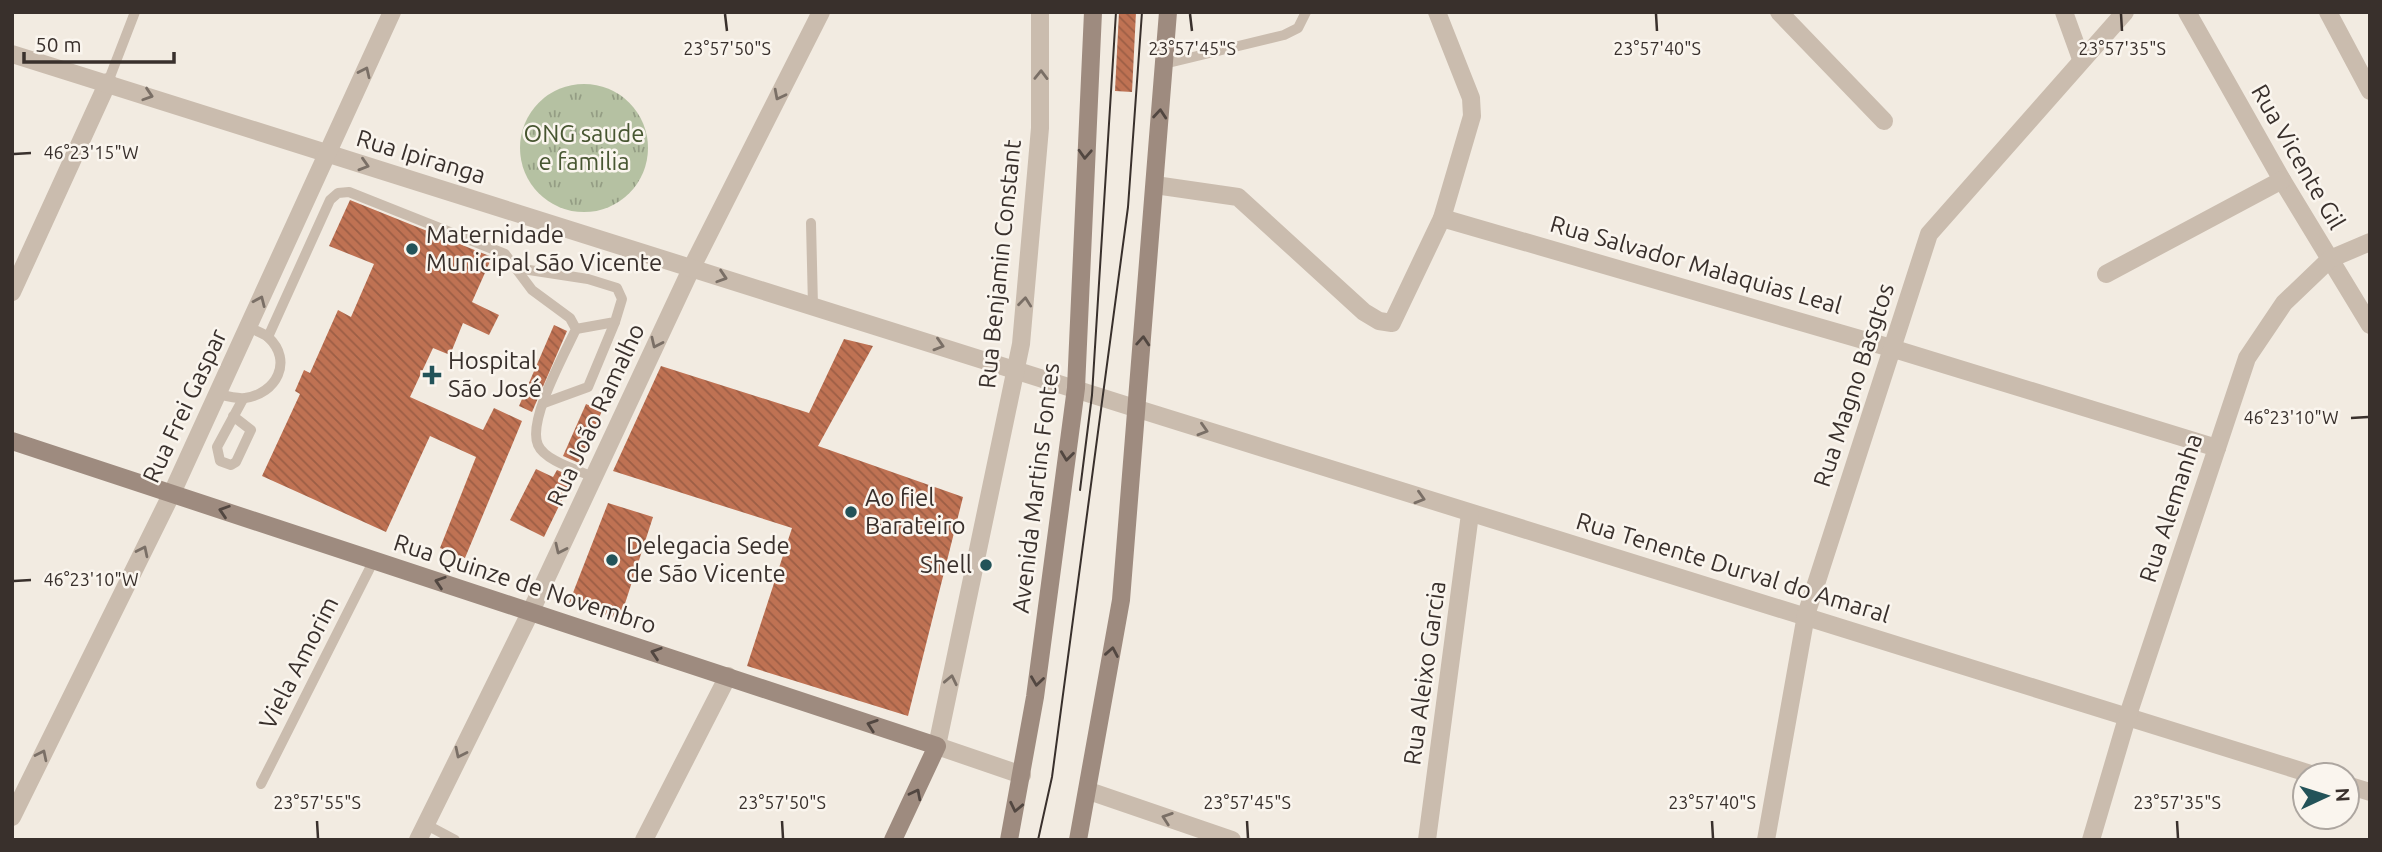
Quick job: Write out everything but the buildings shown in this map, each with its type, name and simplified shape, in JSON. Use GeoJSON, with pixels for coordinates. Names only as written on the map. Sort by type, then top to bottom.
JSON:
{"type":"FeatureCollection","features":[{"type":"Feature","properties":{"kind":"main road","name":"Avenida Martins Fontes"},"geometry":{"type":"LineString","coordinates":[[1009,840],[1022,775],[1076,388],[1093,12]]}},
{"type":"Feature","properties":{"kind":"main road"},"geometry":{"type":"LineString","coordinates":[[1079,840],[1121,601],[1168,12]]}},
{"type":"Feature","properties":{"kind":"main road","name":"Rua Quinze de Novembro"},"geometry":{"type":"LineString","coordinates":[[12,441],[937,746]]}},
{"type":"Feature","properties":{"kind":"main road","name":"Rua Benjamin Constant"},"geometry":{"type":"LineString","coordinates":[[893,840],[937,746]]}},
{"type":"Feature","properties":{"kind":"street","name":"Rua Frei Gaspar"},"geometry":{"type":"LineString","coordinates":[[12,817],[172,493],[392,12]]}},
{"type":"Feature","properties":{"kind":"street","name":"Rua João Ramalho"},"geometry":{"type":"LineString","coordinates":[[422,832],[531,611],[692,267],[821,12]]}},
{"type":"Feature","properties":{"kind":"street","name":"Rua Benjamin Constant"},"geometry":{"type":"LineString","coordinates":[[937,746],[1016,369],[1040,128],[1040,12]]}},
{"type":"Feature","properties":{"kind":"street"},"geometry":{"type":"LineString","coordinates":[[1155,185],[1238,197],[1364,312],[1392,323],[1442,218],[1472,116],[1471,98],[1437,12]]}},
{"type":"Feature","properties":{"kind":"street"},"geometry":{"type":"LineString","coordinates":[[1779,12],[1884,121]]}},
{"type":"Feature","properties":{"kind":"street"},"geometry":{"type":"LineString","coordinates":[[2064,12],[2081,59]]}},
{"type":"Feature","properties":{"kind":"street","name":"Rua Magno Basgtos"},"geometry":{"type":"LineString","coordinates":[[1766,840],[1806,615],[1929,234],[2125,12]]}},
{"type":"Feature","properties":{"kind":"street","name":"Rua Vicente Gil"},"geometry":{"type":"LineString","coordinates":[[2187,12],[2282,180],[2370,325]]}},
{"type":"Feature","properties":{"kind":"street"},"geometry":{"type":"LineString","coordinates":[[2328,12],[2370,91]]}},
{"type":"Feature","properties":{"kind":"street","name":"Rua Ipiranga"},"geometry":{"type":"LineString","coordinates":[[12,54],[1016,369]]}},
{"type":"Feature","properties":{"kind":"street"},"geometry":{"type":"LineString","coordinates":[[12,292],[108,82]]}},
{"type":"Feature","properties":{"kind":"street"},"geometry":{"type":"LineString","coordinates":[[2106,274],[2282,180]]}},
{"type":"Feature","properties":{"kind":"street","name":"Rua Salvador Malaquias Leal"},"geometry":{"type":"LineString","coordinates":[[1442,218],[1891,348],[2217,448]]}},
{"type":"Feature","properties":{"kind":"street","name":"Rua Alemanha"},"geometry":{"type":"LineString","coordinates":[[2091,840],[2127,718],[2247,358],[2284,303],[2330,259],[2370,242]]}},
{"type":"Feature","properties":{"kind":"street"},"geometry":{"type":"LineString","coordinates":[[1016,369],[1076,388]]}},
{"type":"Feature","properties":{"kind":"street","name":"Rua Tenente Durval do Amaral"},"geometry":{"type":"LineString","coordinates":[[1076,388],[1471,514],[1806,615],[2291,768]]}},
{"type":"Feature","properties":{"kind":"street","name":"Rua Aleixo Garcia"},"geometry":{"type":"LineString","coordinates":[[1427,840],[1471,514]]}},
{"type":"Feature","properties":{"kind":"street"},"geometry":{"type":"LineString","coordinates":[[644,840],[728,676]]}},
{"type":"Feature","properties":{"kind":"street","name":"Rua Quinze de Novembro"},"geometry":{"type":"LineString","coordinates":[[937,746],[1022,775]]}},
{"type":"Feature","properties":{"kind":"street"},"geometry":{"type":"LineString","coordinates":[[1089,792],[1232,840]]}},
{"type":"Feature","properties":{"kind":"lane"},"geometry":{"type":"LineString","coordinates":[[108,82],[135,12]]}},
{"type":"Feature","properties":{"kind":"lane"},"geometry":{"type":"LineString","coordinates":[[1164,64],[1284,35],[1298,28],[1306,12]]}},
{"type":"Feature","properties":{"kind":"lane"},"geometry":{"type":"LineString","coordinates":[[268,337],[331,200],[338,193],[349,192],[439,225],[505,254],[532,290],[570,318],[576,329]]}},
{"type":"Feature","properties":{"kind":"lane"},"geometry":{"type":"LineString","coordinates":[[811,223],[815,282],[813,306]]}},
{"type":"Feature","properties":{"kind":"lane"},"geometry":{"type":"LineString","coordinates":[[516,268],[588,279],[617,288],[622,299],[588,387],[544,403]]}},
{"type":"Feature","properties":{"kind":"lane"},"geometry":{"type":"LineString","coordinates":[[576,329],[615,322]]}},
{"type":"Feature","properties":{"kind":"lane"},"geometry":{"type":"LineString","coordinates":[[218,394],[243,399],[261,394],[277,381],[281,366],[277,350],[268,337],[248,327]]}},
{"type":"Feature","properties":{"kind":"lane"},"geometry":{"type":"LineString","coordinates":[[576,329],[536,422],[538,445],[548,456],[593,478]]}},
{"type":"Feature","properties":{"kind":"lane"},"geometry":{"type":"LineString","coordinates":[[233,416],[251,430],[236,462],[231,465],[219,461],[216,453],[233,416],[243,399]]}},
{"type":"Feature","properties":{"kind":"lane","name":"Viela Amorim"},"geometry":{"type":"LineString","coordinates":[[261,784],[374,560]]}},
{"type":"Feature","properties":{"kind":"lane"},"geometry":{"type":"LineString","coordinates":[[422,832],[455,840]]}},
{"type":"Feature","properties":{"kind":"green space","name":"ONG saude e familia"},"geometry":{"type":"Polygon","coordinates":[[[584,84],[609,89],[629,103],[643,123],[648,148],[643,173],[629,193],[609,207],[584,212],[559,207],[539,193],[525,173],[520,148],[525,123],[539,103],[559,89],[584,84]]]}},
{"type":"Feature","properties":{"kind":"tram line"},"geometry":{"type":"LineString","coordinates":[[1080,490],[1092,395],[1116,12]]}},
{"type":"Feature","properties":{"kind":"tram line"},"geometry":{"type":"LineString","coordinates":[[1038,840],[1052,777],[1128,207],[1142,12]]}},
{"type":"Feature","properties":{"kind":"place","name":"Maternidade Municipal São Vicente"},"geometry":{"type":"Point","coordinates":[412,249]}},
{"type":"Feature","properties":{"kind":"place","name":"Hospital São José"},"geometry":{"type":"Point","coordinates":[432,375]}},
{"type":"Feature","properties":{"kind":"place","name":"Ao fiel Barateiro"},"geometry":{"type":"Point","coordinates":[851,512]}},
{"type":"Feature","properties":{"kind":"place","name":"Delegacia Sede de São Vicente"},"geometry":{"type":"Point","coordinates":[612,560]}},
{"type":"Feature","properties":{"kind":"place","name":"Shell"},"geometry":{"type":"Point","coordinates":[986,565]}}]}
